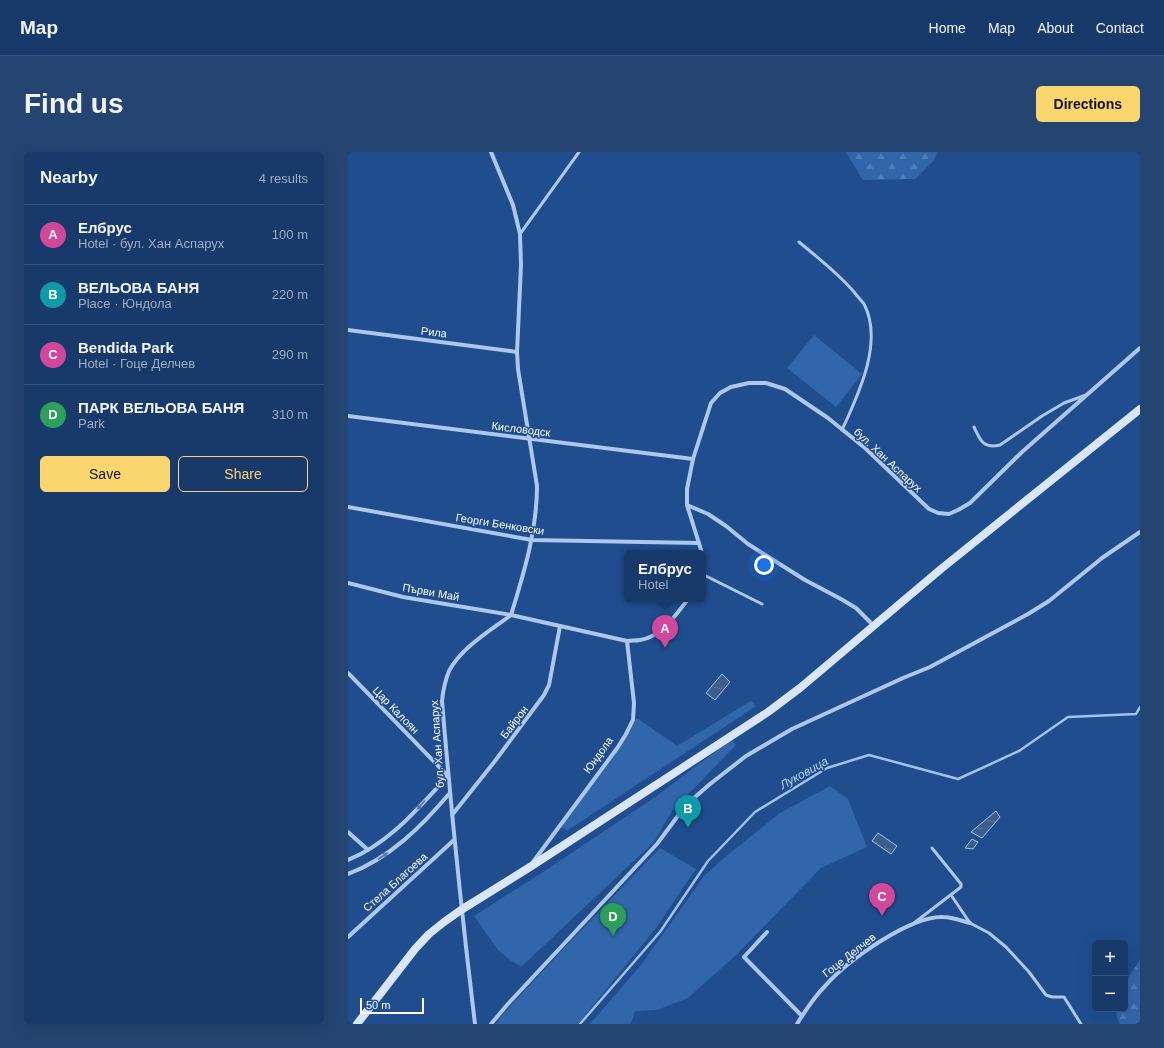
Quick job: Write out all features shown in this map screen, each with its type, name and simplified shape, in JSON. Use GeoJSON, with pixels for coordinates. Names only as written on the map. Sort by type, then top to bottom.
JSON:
{"type":"FeatureCollection","features":[{"type":"Feature","properties":{"kind":"main road","name":"Юндола"},"geometry":{"type":"LineString","coordinates":[[357,1024],[428,934],[461,910],[530,867],[768,712],[795,692],[941,569],[1140,409]]}},
{"type":"Feature","properties":{"kind":"street"},"geometry":{"type":"LineString","coordinates":[[491,152],[513,205],[520,234],[521,265],[517,352],[518,368],[537,486],[537,504],[532,540],[523,577],[511,615],[627,640],[640,640],[651,636],[660,630],[685,602]]}},
{"type":"Feature","properties":{"kind":"street","name":"Рила"},"geometry":{"type":"LineString","coordinates":[[348,330],[517,352]]}},
{"type":"Feature","properties":{"kind":"street","name":"бул. Хан Аспарух"},"geometry":{"type":"LineString","coordinates":[[701,550],[687,505],[687,489],[693,459],[711,403],[720,393],[731,387],[749,383],[766,383],[785,389],[828,418],[865,448],[929,509],[938,513],[949,514],[970,503],[1022,452],[1140,348]]}},
{"type":"Feature","properties":{"kind":"street","name":"Кисловодск"},"geometry":{"type":"LineString","coordinates":[[348,416],[693,459]]}},
{"type":"Feature","properties":{"kind":"street"},"geometry":{"type":"LineString","coordinates":[[687,505],[708,514],[760,552],[805,580],[856,608],[874,626]]}},
{"type":"Feature","properties":{"kind":"street","name":"Георги Бенковски"},"geometry":{"type":"LineString","coordinates":[[348,507],[532,540],[699,543]]}},
{"type":"Feature","properties":{"kind":"street"},"geometry":{"type":"LineString","coordinates":[[491,1024],[657,844],[686,805],[746,756],[792,729],[930,667],[1028,614],[1049,601],[1102,558],[1140,532]]}},
{"type":"Feature","properties":{"kind":"street","name":"Първи Май"},"geometry":{"type":"LineString","coordinates":[[348,583],[403,597],[511,615]]}},
{"type":"Feature","properties":{"kind":"street","name":"бул. Хан Аспарух"},"geometry":{"type":"LineString","coordinates":[[475,1024],[449,794],[442,701],[444,686],[449,671],[460,657],[473,643],[511,615]]}},
{"type":"Feature","properties":{"kind":"street","name":"Байрон"},"geometry":{"type":"LineString","coordinates":[[452,815],[495,761],[544,695],[549,685],[560,626]]}},
{"type":"Feature","properties":{"kind":"street","name":"Юндола"},"geometry":{"type":"LineString","coordinates":[[530,867],[618,747],[633,720],[634,703],[627,640]]}},
{"type":"Feature","properties":{"kind":"street","name":"Цар Калоян"},"geometry":{"type":"LineString","coordinates":[[348,673],[448,776]]}},
{"type":"Feature","properties":{"kind":"street"},"geometry":{"type":"LineString","coordinates":[[348,860],[386,839],[404,824],[448,776]]}},
{"type":"Feature","properties":{"kind":"street"},"geometry":{"type":"LineString","coordinates":[[348,874],[379,859],[399,845],[417,830],[449,794]]}},
{"type":"Feature","properties":{"kind":"street"},"geometry":{"type":"LineString","coordinates":[[348,832],[368,850]]}},
{"type":"Feature","properties":{"kind":"street","name":"Стела Благоева"},"geometry":{"type":"LineString","coordinates":[[348,937],[454,840]]}},
{"type":"Feature","properties":{"kind":"street","name":"Гоце Делчев"},"geometry":{"type":"LineString","coordinates":[[797,1024],[826,985],[848,964],[873,945],[910,925],[927,919],[944,916],[970,923]]}},
{"type":"Feature","properties":{"kind":"street"},"geometry":{"type":"LineString","coordinates":[[767,932],[744,957],[802,1016]]}},
{"type":"Feature","properties":{"kind":"lane"},"geometry":{"type":"LineString","coordinates":[[520,234],[579,152]]}},
{"type":"Feature","properties":{"kind":"lane"},"geometry":{"type":"LineString","coordinates":[[799,242],[851,289],[863,303],[870,319],[871,337],[868,366],[856,401],[842,430]]}},
{"type":"Feature","properties":{"kind":"lane"},"geometry":{"type":"LineString","coordinates":[[974,427],[980,439],[986,445],[992,447],[1000,445],[1042,416],[1064,404],[1088,394]]}},
{"type":"Feature","properties":{"kind":"lane"},"geometry":{"type":"LineString","coordinates":[[706,577],[762,604]]}},
{"type":"Feature","properties":{"kind":"lane"},"geometry":{"type":"LineString","coordinates":[[910,925],[961,887],[961,884],[932,848]]}},
{"type":"Feature","properties":{"kind":"lane"},"geometry":{"type":"LineString","coordinates":[[951,895],[970,923]]}},
{"type":"Feature","properties":{"kind":"lane","name":"Гоце Делчев"},"geometry":{"type":"LineString","coordinates":[[970,923],[989,933],[1006,947],[1046,995],[1052,997],[1064,997],[1081,1024]]}},
{"type":"Feature","properties":{"kind":"green space"},"geometry":{"type":"Polygon","coordinates":[[[846,152],[937,152],[934,160],[915,179],[863,180],[846,152]]]}},
{"type":"Feature","properties":{"kind":"green space"},"geometry":{"type":"Polygon","coordinates":[[[814,335],[862,374],[836,407],[787,368],[814,335]]]}},
{"type":"Feature","properties":{"kind":"green space"},"geometry":{"type":"Polygon","coordinates":[[[751,701],[756,706],[567,831],[560,826],[611,760],[637,718],[677,746],[751,701]]]}},
{"type":"Feature","properties":{"kind":"green space"},"geometry":{"type":"Polygon","coordinates":[[[732,739],[736,745],[672,811],[654,842],[521,967],[498,950],[474,916],[658,795],[732,739]]]}},
{"type":"Feature","properties":{"kind":"green space"},"geometry":{"type":"Polygon","coordinates":[[[830,786],[848,799],[867,847],[821,868],[737,954],[688,998],[657,1010],[635,1011],[631,1024],[590,1024],[641,965],[704,876],[780,813],[830,786]]]}},
{"type":"Feature","properties":{"kind":"green space"},"geometry":{"type":"Polygon","coordinates":[[[660,848],[696,869],[656,928],[578,1024],[496,1024],[503,1014],[568,944],[660,848]]]}},
{"type":"Feature","properties":{"kind":"green space"},"geometry":{"type":"Polygon","coordinates":[[[1140,960],[1140,1024],[1120,1024],[1116,1014],[1117,1012],[1128,1012],[1129,976],[1140,960]]]}},
{"type":"Feature","properties":{"kind":"water"},"geometry":{"type":"Polygon","coordinates":[[[722,674],[730,682],[715,700],[706,693],[722,674]]]}},
{"type":"Feature","properties":{"kind":"water"},"geometry":{"type":"Polygon","coordinates":[[[996,811],[1000,817],[982,838],[971,832],[996,811]]]}},
{"type":"Feature","properties":{"kind":"water"},"geometry":{"type":"Polygon","coordinates":[[[878,833],[897,846],[891,854],[872,841],[878,833]]]}},
{"type":"Feature","properties":{"kind":"water"},"geometry":{"type":"Polygon","coordinates":[[[972,839],[978,842],[973,849],[965,848],[972,839]]]}},
{"type":"Feature","properties":{"kind":"waterway","name":"Луковица"},"geometry":{"type":"LineString","coordinates":[[580,1024],[660,932],[708,861],[755,812],[827,768],[869,755],[958,779],[1019,751],[1068,717],[1136,714],[1140,707]]}},
{"type":"Feature","properties":{"kind":"place","name":"Елбрус"},"geometry":{"type":"Point","coordinates":[665,648]}},
{"type":"Feature","properties":{"kind":"place","name":"ВЕЛЬОВА БАНЯ"},"geometry":{"type":"Point","coordinates":[688,828]}},
{"type":"Feature","properties":{"kind":"place","name":"Bendida Park"},"geometry":{"type":"Point","coordinates":[882,916]}},
{"type":"Feature","properties":{"kind":"place","name":"ПАРК ВЕЛЬОВА БАНЯ"},"geometry":{"type":"Point","coordinates":[613,936]}}]}
